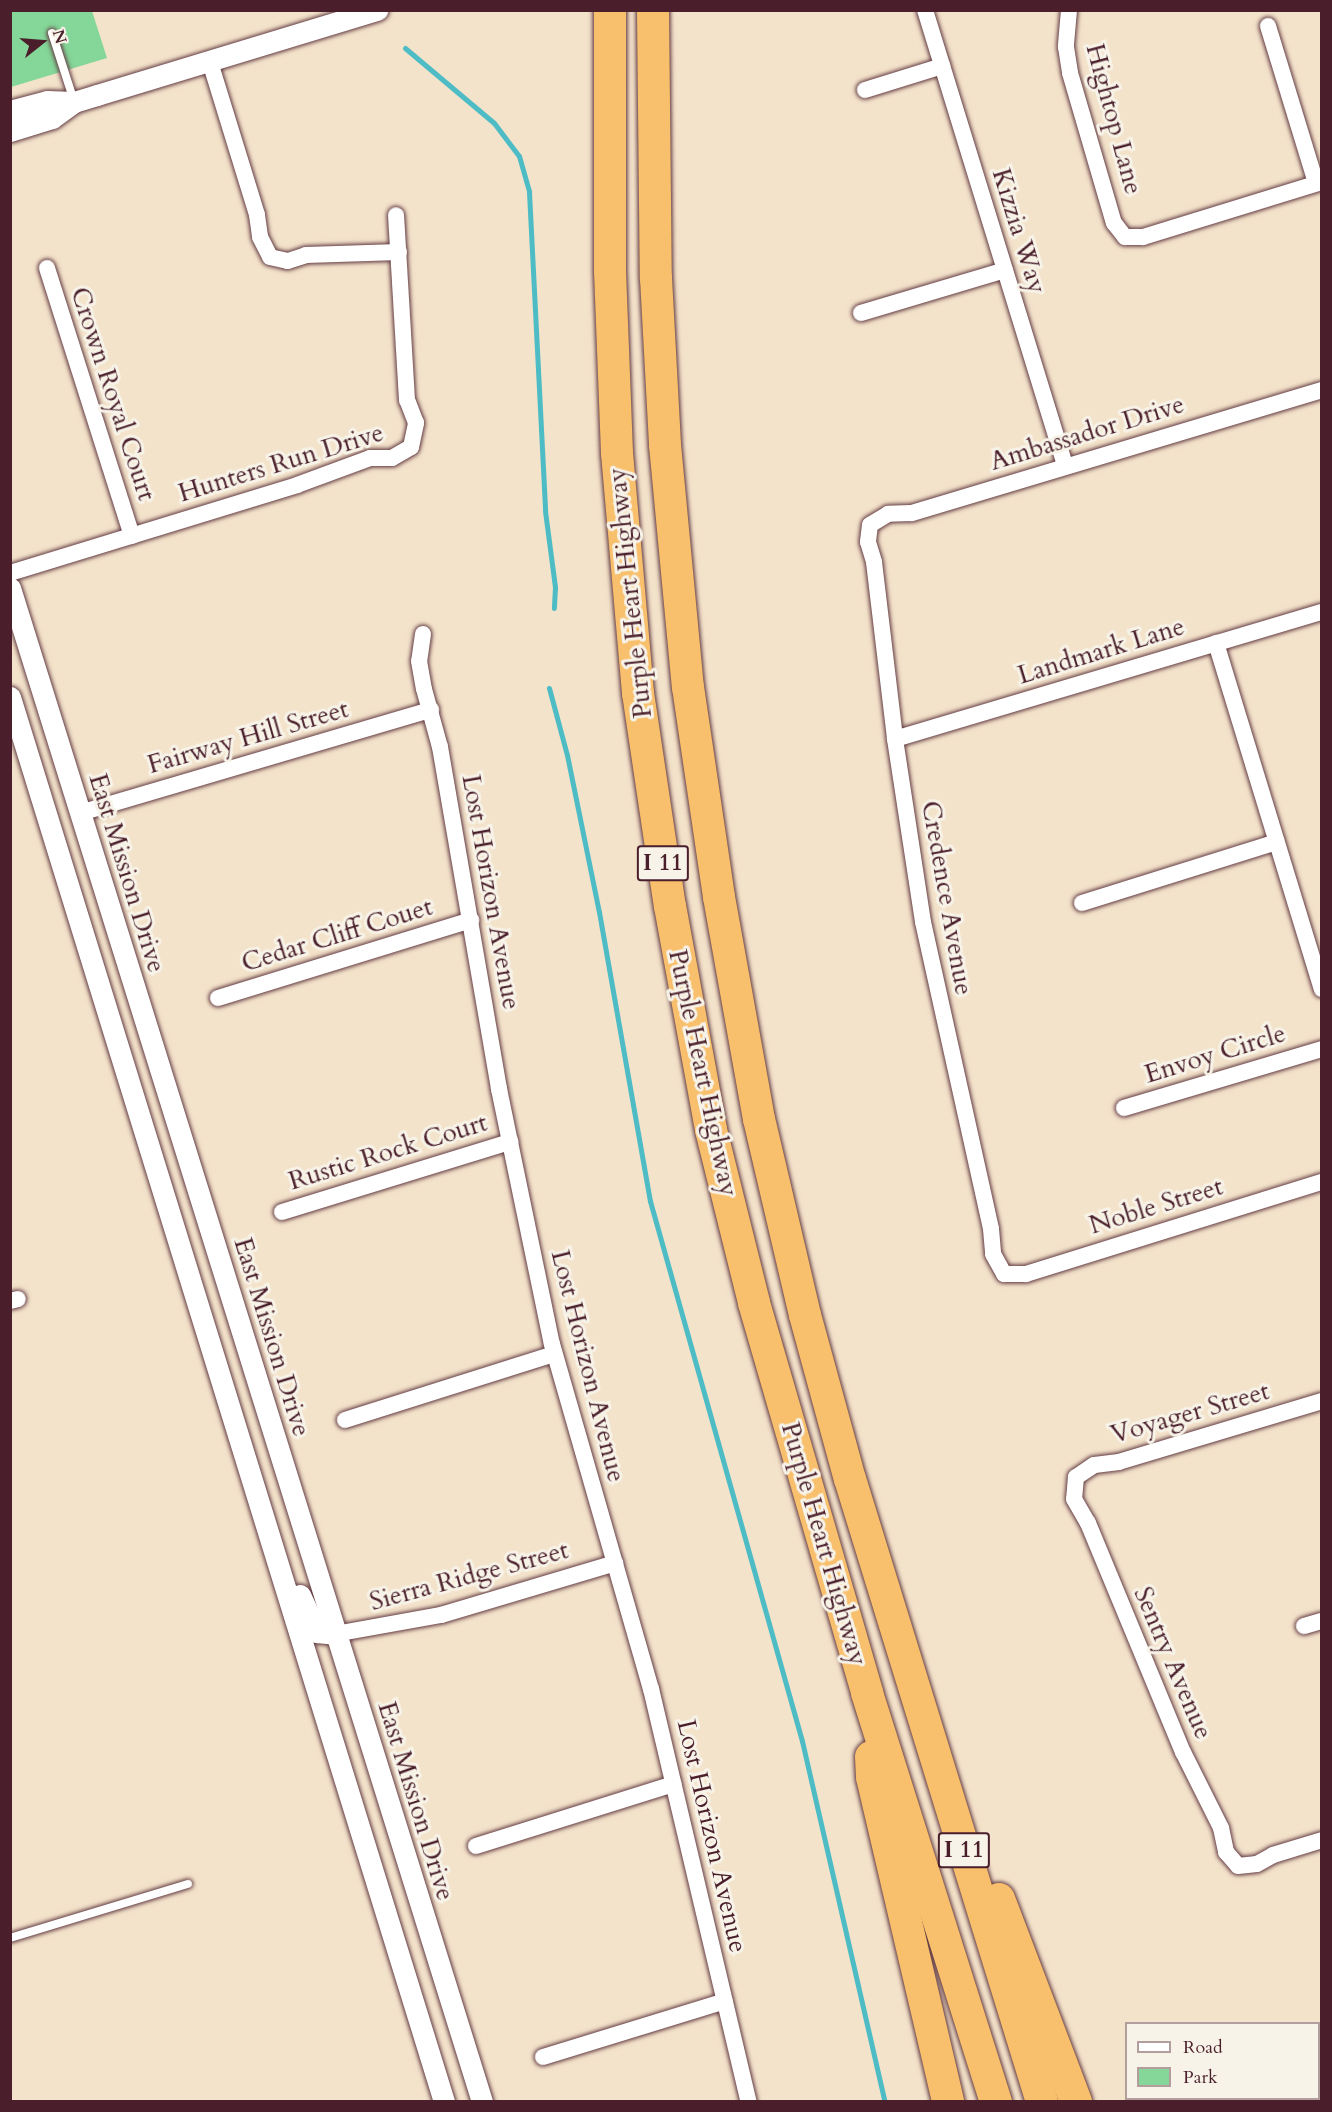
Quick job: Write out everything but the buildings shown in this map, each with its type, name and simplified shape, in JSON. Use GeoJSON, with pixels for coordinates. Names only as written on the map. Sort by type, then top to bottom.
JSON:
{"type":"FeatureCollection","features":[{"type":"Feature","properties":{"kind":"highway","name":"Purple Heart Highway"},"geometry":{"type":"LineString","coordinates":[[610,10],[610,271],[616,453],[638,693],[670,906],[711,1130],[754,1303],[867,1693],[996,2102]]}},
{"type":"Feature","properties":{"kind":"highway","name":"Purple Heart Highway"},"geometry":{"type":"LineString","coordinates":[[653,22],[656,278],[665,445],[688,687],[717,885],[770,1165],[805,1315],[886,1598],[1042,2102]]}},
{"type":"Feature","properties":{"kind":"highway"},"geometry":{"type":"LineString","coordinates":[[886,1598],[1076,2102]]}},
{"type":"Feature","properties":{"kind":"highway"},"geometry":{"type":"LineString","coordinates":[[867,1693],[872,1777],[948,2102]]}},
{"type":"Feature","properties":{"kind":"street"},"geometry":{"type":"LineString","coordinates":[[10,111],[47,101],[74,102],[377,10]]}},
{"type":"Feature","properties":{"kind":"street","name":"Kizzia Way"},"geometry":{"type":"LineString","coordinates":[[925,10],[1065,466]]}},
{"type":"Feature","properties":{"kind":"street","name":"Hightop Lane"},"geometry":{"type":"LineString","coordinates":[[1069,10],[1066,47],[1070,73],[1114,223],[1125,237],[1143,237],[1319,182]]}},
{"type":"Feature","properties":{"kind":"street"},"geometry":{"type":"LineString","coordinates":[[1268,26],[1319,182]]}},
{"type":"Feature","properties":{"kind":"street"},"geometry":{"type":"LineString","coordinates":[[210,62],[257,215],[260,237],[270,257],[288,261],[306,255],[399,252]]}},
{"type":"Feature","properties":{"kind":"street"},"geometry":{"type":"LineString","coordinates":[[865,90],[942,66]]}},
{"type":"Feature","properties":{"kind":"street"},"geometry":{"type":"LineString","coordinates":[[10,131],[52,118],[74,102]]}},
{"type":"Feature","properties":{"kind":"street","name":"Hunters Run Drive"},"geometry":{"type":"LineString","coordinates":[[10,573],[370,459],[392,458],[411,447],[416,423],[407,400],[396,215]]}},
{"type":"Feature","properties":{"kind":"street","name":"Crown Royal Court"},"geometry":{"type":"LineString","coordinates":[[47,268],[132,536]]}},
{"type":"Feature","properties":{"kind":"street"},"geometry":{"type":"LineString","coordinates":[[861,313],[1005,270]]}},
{"type":"Feature","properties":{"kind":"street","name":"Ambassador Drive"},"geometry":{"type":"LineString","coordinates":[[870,525],[888,514],[911,513],[1322,390]]}},
{"type":"Feature","properties":{"kind":"street","name":"Credence Avenue"},"geometry":{"type":"LineString","coordinates":[[870,525],[868,542],[874,562],[895,739],[945,1034],[991,1228],[993,1254],[1004,1274]]}},
{"type":"Feature","properties":{"kind":"street","name":"East Mission Drive"},"geometry":{"type":"LineString","coordinates":[[10,588],[482,2102]]}},
{"type":"Feature","properties":{"kind":"street","name":"Landmark Lane"},"geometry":{"type":"LineString","coordinates":[[895,739],[1322,612]]}},
{"type":"Feature","properties":{"kind":"street","name":"Lost Horizon Avenue"},"geometry":{"type":"LineString","coordinates":[[423,634],[419,661],[431,710],[471,920],[510,1142],[554,1354],[615,1563],[674,1784],[749,2102]]}},
{"type":"Feature","properties":{"kind":"street"},"geometry":{"type":"LineString","coordinates":[[1216,643],[1322,990]]}},
{"type":"Feature","properties":{"kind":"street"},"geometry":{"type":"LineString","coordinates":[[10,697],[444,2102]]}},
{"type":"Feature","properties":{"kind":"street","name":"Fairway Hill Street"},"geometry":{"type":"LineString","coordinates":[[80,813],[431,710]]}},
{"type":"Feature","properties":{"kind":"street"},"geometry":{"type":"LineString","coordinates":[[1082,903],[1277,842]]}},
{"type":"Feature","properties":{"kind":"street","name":"Cedar Cliff Couet"},"geometry":{"type":"LineString","coordinates":[[218,998],[471,920]]}},
{"type":"Feature","properties":{"kind":"street","name":"Envoy Circle"},"geometry":{"type":"LineString","coordinates":[[1124,1108],[1322,1049]]}},
{"type":"Feature","properties":{"kind":"street","name":"Rustic Rock Court"},"geometry":{"type":"LineString","coordinates":[[282,1212],[510,1142]]}},
{"type":"Feature","properties":{"kind":"street","name":"Noble Street"},"geometry":{"type":"LineString","coordinates":[[1004,1274],[1026,1274],[1322,1182]]}},
{"type":"Feature","properties":{"kind":"street"},"geometry":{"type":"LineString","coordinates":[[345,1420],[554,1354]]}},
{"type":"Feature","properties":{"kind":"street","name":"Voyager Street"},"geometry":{"type":"LineString","coordinates":[[1076,1477],[1094,1465],[1119,1462],[1322,1401]]}},
{"type":"Feature","properties":{"kind":"street"},"geometry":{"type":"LineString","coordinates":[[235,1427],[259,1467],[305,1613],[317,1632],[335,1634]]}},
{"type":"Feature","properties":{"kind":"street","name":"Sentry Avenue"},"geometry":{"type":"LineString","coordinates":[[1076,1477],[1074,1499],[1088,1523],[1184,1752],[1221,1828],[1226,1852],[1238,1866],[1257,1864],[1273,1855],[1322,1840]]}},
{"type":"Feature","properties":{"kind":"street","name":"Sierra Ridge Street"},"geometry":{"type":"LineString","coordinates":[[335,1634],[441,1615],[615,1563]]}},
{"type":"Feature","properties":{"kind":"street"},"geometry":{"type":"LineString","coordinates":[[1305,1626],[1322,1621]]}},
{"type":"Feature","properties":{"kind":"street"},"geometry":{"type":"LineString","coordinates":[[476,1846],[674,1784]]}},
{"type":"Feature","properties":{"kind":"street"},"geometry":{"type":"LineString","coordinates":[[543,2057],[725,2001]]}},
{"type":"Feature","properties":{"kind":"lane"},"geometry":{"type":"LineString","coordinates":[[52,33],[74,102]]}},
{"type":"Feature","properties":{"kind":"lane"},"geometry":{"type":"LineString","coordinates":[[10,1938],[188,1884]]}},
{"type":"Feature","properties":{"kind":"green space"},"geometry":{"type":"Polygon","coordinates":[[[11,11],[92,11],[107,58],[11,87],[11,11]]]}},
{"type":"Feature","properties":{"kind":"waterway"},"geometry":{"type":"LineString","coordinates":[[405,48],[494,123],[519,156],[529,192],[545,511],[555,587],[554,608]]}},
{"type":"Feature","properties":{"kind":"waterway"},"geometry":{"type":"LineString","coordinates":[[549,688],[567,755],[599,912],[650,1201],[802,1741],[885,2102]]}}]}
